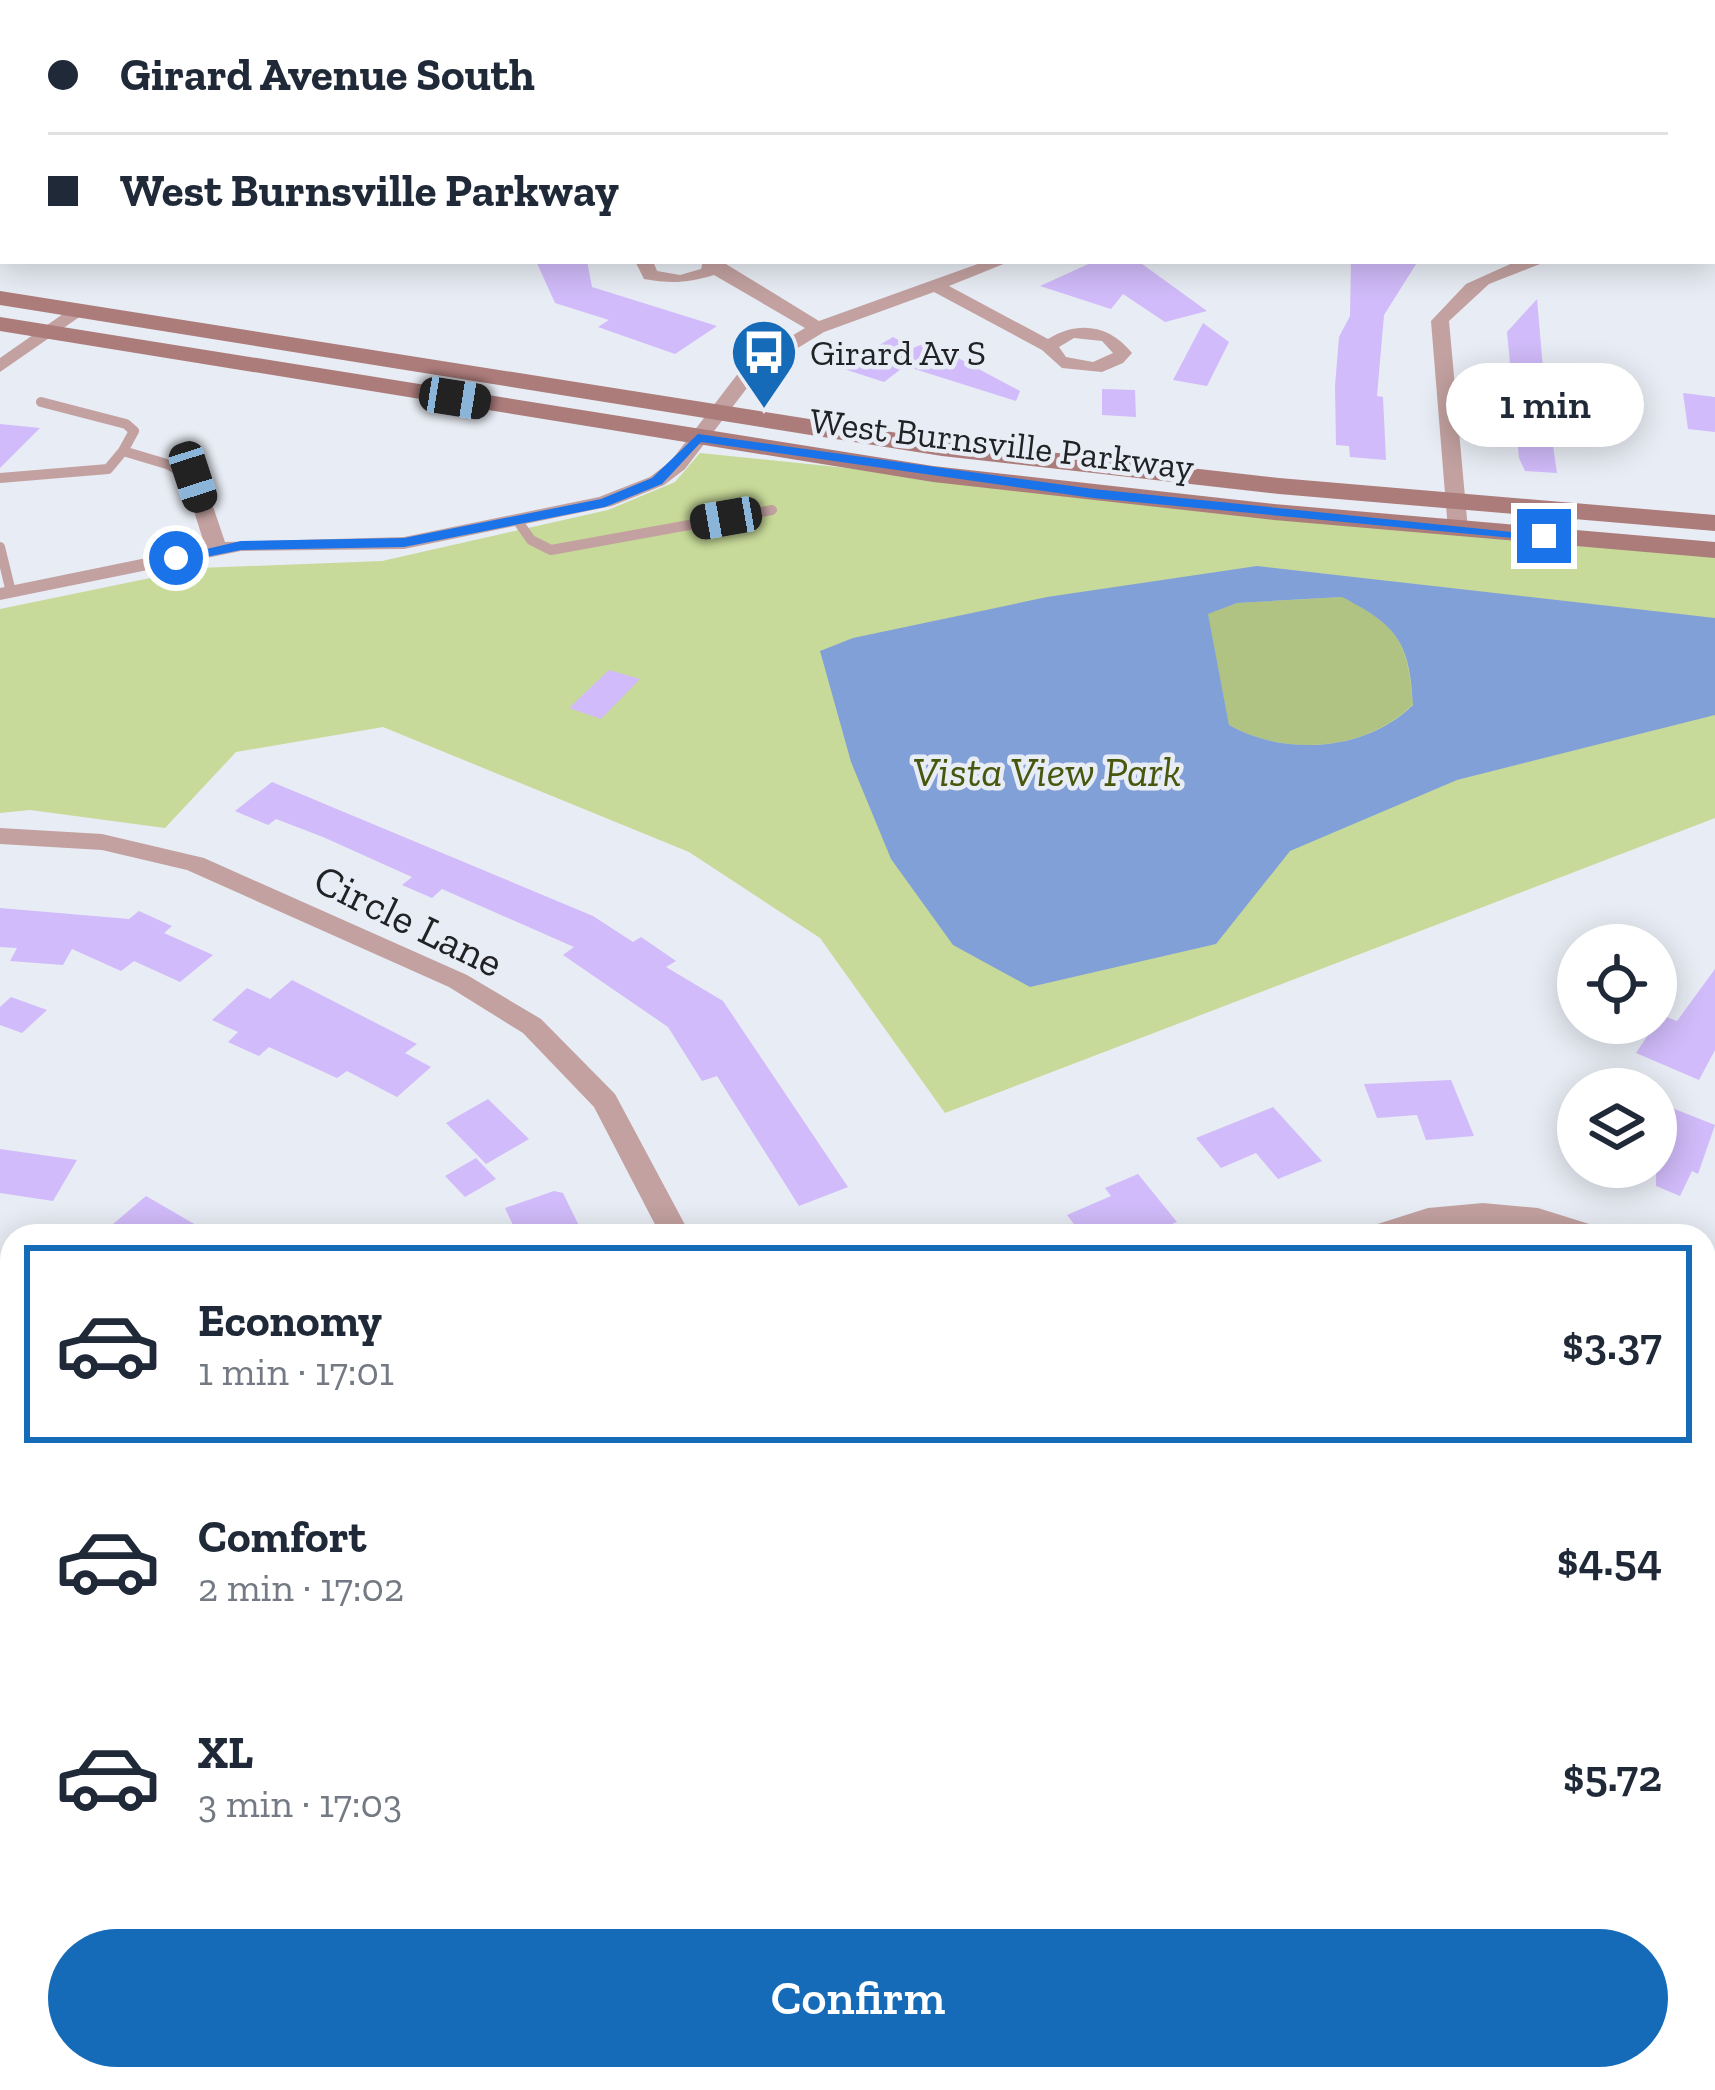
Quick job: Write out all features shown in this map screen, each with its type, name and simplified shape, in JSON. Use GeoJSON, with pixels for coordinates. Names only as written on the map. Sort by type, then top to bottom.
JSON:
{"type":"FeatureCollection","features":[{"type":"Feature","properties":{"kind":"street"},"geometry":{"type":"LineString","coordinates":[[645,264],[650,275],[669,280],[691,279],[712,264],[818,328]]}},
{"type":"Feature","properties":{"kind":"street"},"geometry":{"type":"LineString","coordinates":[[5,593],[217,550],[404,543],[605,502],[657,481],[698,438],[753,367],[818,328],[994,264]]}},
{"type":"Feature","properties":{"kind":"street"},"geometry":{"type":"LineString","coordinates":[[1455,516],[1440,321],[1465,289],[1525,264]]}},
{"type":"Feature","properties":{"kind":"street"},"geometry":{"type":"LineString","coordinates":[[934,285],[1048,346]]}},
{"type":"Feature","properties":{"kind":"street","name":"West Burnsville Parkway"},"geometry":{"type":"LineString","coordinates":[[0,298],[717,413],[1715,550]]}},
{"type":"Feature","properties":{"kind":"street"},"geometry":{"type":"LineString","coordinates":[[0,367],[79,311]]}},
{"type":"Feature","properties":{"kind":"street","name":"West Burnsville Parkway"},"geometry":{"type":"LineString","coordinates":[[0,324],[698,438],[1093,494],[1455,516],[1715,523]]}},
{"type":"Feature","properties":{"kind":"street"},"geometry":{"type":"LineString","coordinates":[[170,465],[193,477],[217,550]]}},
{"type":"Feature","properties":{"kind":"street","name":"Circle Lane"},"geometry":{"type":"LineString","coordinates":[[0,836],[102,842],[195,864],[458,981],[532,1026],[605,1101],[670,1224]]}},
{"type":"Feature","properties":{"kind":"street"},"geometry":{"type":"LineString","coordinates":[[1403,1224],[1420,1217],[1487,1213],[1562,1224]]}},
{"type":"Feature","properties":{"kind":"lane"},"geometry":{"type":"LineString","coordinates":[[0,478],[108,469],[134,431],[126,424],[40,402]]}},
{"type":"Feature","properties":{"kind":"lane"},"geometry":{"type":"LineString","coordinates":[[123,451],[170,465]]}},
{"type":"Feature","properties":{"kind":"lane"},"geometry":{"type":"LineString","coordinates":[[517,520],[531,540],[551,550],[772,510]]}},
{"type":"Feature","properties":{"kind":"lane"},"geometry":{"type":"LineString","coordinates":[[0,547],[5,593]]}},
{"type":"Feature","properties":{"kind":"green space","name":"Vista View Park"},"geometry":{"type":"Polygon","coordinates":[[[700,453],[1715,557],[1715,818],[945,1113],[820,938],[689,852],[383,727],[236,752],[165,828],[30,810],[0,813],[0,609],[199,568],[382,561],[608,510],[675,482],[700,453]]]}},
{"type":"Feature","properties":{"kind":"green space"},"geometry":{"type":"Polygon","coordinates":[[[1343,597],[1376,617],[1397,638],[1408,665],[1413,704],[1372,732],[1325,744],[1275,742],[1229,725],[1207,614],[1237,603],[1343,597]]]}},
{"type":"Feature","properties":{"kind":"water"},"geometry":{"type":"Polygon","coordinates":[[[1257,566],[1715,618],[1715,715],[1457,780],[1290,851],[1216,944],[1030,987],[953,945],[891,859],[851,762],[820,651],[853,638],[1047,597],[1257,566]],[[1342,597],[1237,603],[1208,614],[1229,725],[1275,742],[1325,744],[1372,732],[1413,705],[1408,666],[1397,638],[1376,617],[1342,597]]]}},
{"type":"Feature","properties":{"kind":"building"},"geometry":{"type":"Polygon","coordinates":[[[537,264],[588,264],[592,287],[717,326],[675,354],[598,327],[609,320],[555,303],[537,264]]]}},
{"type":"Feature","properties":{"kind":"building"},"geometry":{"type":"Polygon","coordinates":[[[1088,264],[1142,264],[1207,311],[1165,322],[1123,294],[1111,309],[1040,286],[1088,264]]]}},
{"type":"Feature","properties":{"kind":"building"},"geometry":{"type":"Polygon","coordinates":[[[1351,264],[1416,264],[1384,315],[1377,396],[1383,397],[1386,460],[1350,457],[1349,446],[1336,445],[1339,337],[1350,316],[1351,264]]]}},
{"type":"Feature","properties":{"kind":"building"},"geometry":{"type":"Polygon","coordinates":[[[1537,299],[1557,473],[1525,471],[1519,458],[1507,332],[1537,299]]]}},
{"type":"Feature","properties":{"kind":"building"},"geometry":{"type":"Polygon","coordinates":[[[1203,323],[1229,342],[1207,386],[1173,380],[1203,323]]]}},
{"type":"Feature","properties":{"kind":"building"},"geometry":{"type":"Polygon","coordinates":[[[893,337],[913,348],[928,342],[1020,391],[1016,401],[905,366],[884,382],[841,368],[893,337]]]}},
{"type":"Feature","properties":{"kind":"building"},"geometry":{"type":"Polygon","coordinates":[[[1102,389],[1135,390],[1136,417],[1102,415],[1102,389]]]}},
{"type":"Feature","properties":{"kind":"building"},"geometry":{"type":"Polygon","coordinates":[[[1683,393],[1715,397],[1715,432],[1688,429],[1683,393]]]}},
{"type":"Feature","properties":{"kind":"building"},"geometry":{"type":"Polygon","coordinates":[[[0,424],[40,428],[0,468],[0,424]]]}},
{"type":"Feature","properties":{"kind":"building"},"geometry":{"type":"Polygon","coordinates":[[[609,670],[640,679],[601,719],[569,708],[609,670]]]}},
{"type":"Feature","properties":{"kind":"building"},"geometry":{"type":"Polygon","coordinates":[[[272,782],[593,916],[633,942],[641,937],[676,961],[666,967],[723,1001],[848,1187],[799,1206],[717,1076],[702,1081],[668,1027],[563,955],[574,947],[442,889],[432,898],[402,885],[412,877],[323,837],[276,819],[268,825],[235,811],[272,782]]]}},
{"type":"Feature","properties":{"kind":"building"},"geometry":{"type":"Polygon","coordinates":[[[0,908],[129,919],[139,911],[172,926],[164,933],[213,955],[180,982],[134,961],[121,971],[72,949],[63,965],[10,961],[17,948],[0,947],[0,908]]]}},
{"type":"Feature","properties":{"kind":"building"},"geometry":{"type":"Polygon","coordinates":[[[1715,969],[1715,1050],[1699,1080],[1636,1053],[1642,1044],[1677,1044],[1677,1021],[1715,969]]]}},
{"type":"Feature","properties":{"kind":"building"},"geometry":{"type":"Polygon","coordinates":[[[292,980],[417,1044],[405,1053],[431,1067],[397,1097],[347,1071],[337,1078],[269,1047],[259,1056],[228,1042],[238,1032],[212,1020],[247,988],[270,999],[292,980]]]}},
{"type":"Feature","properties":{"kind":"building"},"geometry":{"type":"Polygon","coordinates":[[[11,997],[47,1010],[22,1033],[0,1025],[0,1007],[11,997]]]}},
{"type":"Feature","properties":{"kind":"building"},"geometry":{"type":"Polygon","coordinates":[[[1451,1080],[1474,1136],[1426,1140],[1417,1115],[1377,1118],[1364,1084],[1451,1080]]]}},
{"type":"Feature","properties":{"kind":"building"},"geometry":{"type":"Polygon","coordinates":[[[488,1099],[529,1139],[486,1164],[446,1123],[488,1099]]]}},
{"type":"Feature","properties":{"kind":"building"},"geometry":{"type":"Polygon","coordinates":[[[1273,1107],[1322,1161],[1278,1179],[1256,1153],[1221,1168],[1196,1138],[1273,1107]]]}},
{"type":"Feature","properties":{"kind":"building"},"geometry":{"type":"Polygon","coordinates":[[[1677,1110],[1715,1125],[1698,1174],[1692,1171],[1680,1196],[1661,1188],[1677,1188],[1677,1110]]]}},
{"type":"Feature","properties":{"kind":"building"},"geometry":{"type":"Polygon","coordinates":[[[0,1149],[77,1160],[53,1201],[0,1193],[0,1149]]]}},
{"type":"Feature","properties":{"kind":"building"},"geometry":{"type":"Polygon","coordinates":[[[476,1158],[496,1179],[465,1197],[445,1176],[476,1158]]]}},
{"type":"Feature","properties":{"kind":"building"},"geometry":{"type":"Polygon","coordinates":[[[1138,1174],[1177,1222],[1074,1224],[1067,1215],[1111,1196],[1105,1188],[1138,1174]]]}},
{"type":"Feature","properties":{"kind":"building"},"geometry":{"type":"Polygon","coordinates":[[[554,1191],[563,1193],[578,1224],[512,1224],[505,1208],[554,1191]]]}},
{"type":"Feature","properties":{"kind":"building"},"geometry":{"type":"Polygon","coordinates":[[[146,1196],[194,1224],[113,1224],[146,1196]]]}},
{"type":"Feature","properties":{"kind":"place","name":"Girard Av S"},"geometry":{"type":"Point","coordinates":[764,411]}},
{"type":"Feature","properties":{"kind":"route"},"geometry":{"type":"LineString","coordinates":[[176,558],[241,545],[351,548],[404,543],[605,502],[657,481],[678,465],[698,438],[1093,494],[1544,536]]}}]}
